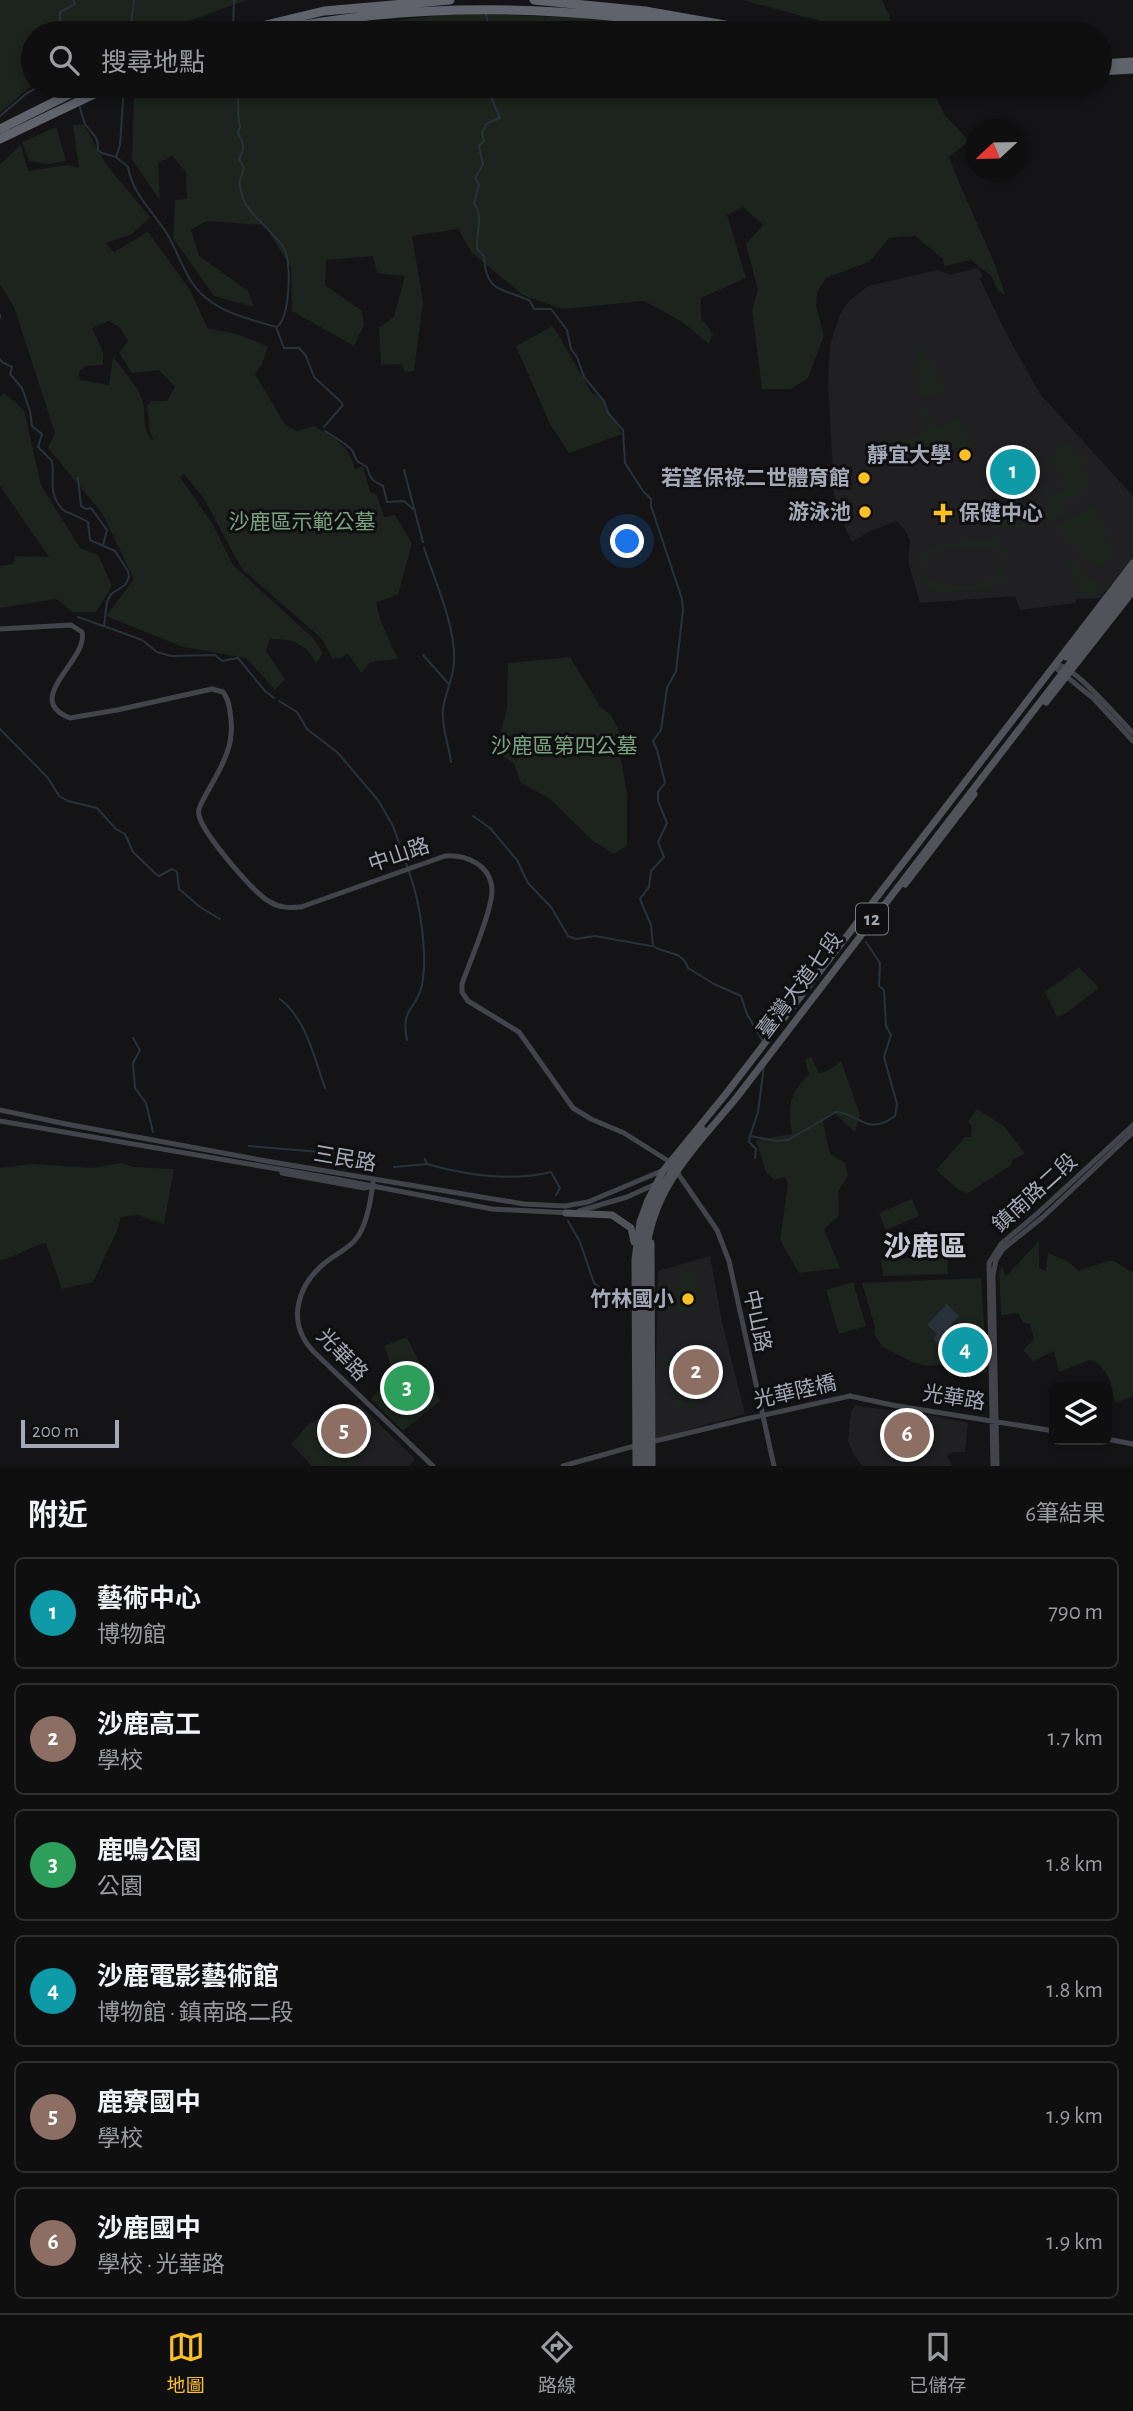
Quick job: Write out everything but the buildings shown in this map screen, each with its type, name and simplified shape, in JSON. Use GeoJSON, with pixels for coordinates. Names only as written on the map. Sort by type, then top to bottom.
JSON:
{"type":"FeatureCollection","features":[{"type":"Feature","properties":{"kind":"highway"},"geometry":{"type":"LineString","coordinates":[[283,21],[324,11],[450,0]]}},
{"type":"Feature","properties":{"kind":"highway"},"geometry":{"type":"LineString","coordinates":[[534,0],[645,11],[702,21]]}},
{"type":"Feature","properties":{"kind":"highway"},"geometry":{"type":"LineString","coordinates":[[317,21],[409,9],[525,6],[664,21]]}},
{"type":"Feature","properties":{"kind":"highway"},"geometry":{"type":"LineString","coordinates":[[1112,63],[1133,62]]}},
{"type":"Feature","properties":{"kind":"highway"},"geometry":{"type":"LineString","coordinates":[[1112,70],[1133,69]]}},
{"type":"Feature","properties":{"kind":"highway"},"geometry":{"type":"LineString","coordinates":[[0,129],[62,98]]}},
{"type":"Feature","properties":{"kind":"highway"},"geometry":{"type":"LineString","coordinates":[[0,139],[86,98]]}},
{"type":"Feature","properties":{"kind":"main road","name":"臺灣大道七段"},"geometry":{"type":"LineString","coordinates":[[1063,668],[1133,563]]}},
{"type":"Feature","properties":{"kind":"main road","name":"臺灣大道七段"},"geometry":{"type":"LineString","coordinates":[[647,1466],[643,1442],[635,1259],[640,1222],[648,1200],[1063,668],[1133,572]]}},
{"type":"Feature","properties":{"kind":"main road","name":"臺灣大道七段"},"geometry":{"type":"LineString","coordinates":[[639,1466],[643,1442],[648,1235],[670,1173],[724,1095],[1133,580]]}},
{"type":"Feature","properties":{"kind":"main road","name":"臺灣大道七段"},"geometry":{"type":"LineString","coordinates":[[670,1173],[1063,668],[1133,590]]}},
{"type":"Feature","properties":{"kind":"main road","name":"臺灣大道七段"},"geometry":{"type":"LineString","coordinates":[[724,1095],[754,1058],[760,1055]]}},
{"type":"Feature","properties":{"kind":"main road"},"geometry":{"type":"LineString","coordinates":[[566,1213],[612,1215],[624,1221],[634,1234],[635,1259]]}},
{"type":"Feature","properties":{"kind":"main road","name":"臺灣大道七段"},"geometry":{"type":"LineString","coordinates":[[643,1442],[652,1466]]}},
{"type":"Feature","properties":{"kind":"street","name":"中山路"},"geometry":{"type":"LineString","coordinates":[[0,629],[71,625],[82,632],[84,640],[80,652],[56,684],[52,694],[52,700],[59,710],[70,718],[212,690],[223,692],[228,701],[232,723],[231,746],[198,813],[218,846],[271,903],[288,908],[301,907],[444,856],[458,855],[472,860],[487,874],[492,888],[489,907],[463,984],[464,996],[472,1005],[519,1032],[573,1108],[624,1133],[670,1173],[717,1230],[725,1245],[775,1466]]}},
{"type":"Feature","properties":{"kind":"street"},"geometry":{"type":"LineString","coordinates":[[1063,668],[1096,694],[1133,733]]}},
{"type":"Feature","properties":{"kind":"street"},"geometry":{"type":"LineString","coordinates":[[1063,668],[1133,741]]}},
{"type":"Feature","properties":{"kind":"street","name":"三民路"},"geometry":{"type":"LineString","coordinates":[[1,1111],[373,1183],[492,1209],[566,1213],[603,1206],[670,1173]]}},
{"type":"Feature","properties":{"kind":"street","name":"三民路"},"geometry":{"type":"LineString","coordinates":[[2,1122],[262,1167],[544,1205],[565,1206],[588,1202],[670,1173]]}},
{"type":"Feature","properties":{"kind":"street","name":"鎮南路二段"},"geometry":{"type":"LineString","coordinates":[[995,1421],[988,1275],[992,1256],[1001,1244],[1133,1125]]}},
{"type":"Feature","properties":{"kind":"street","name":"鎮南路二段"},"geometry":{"type":"LineString","coordinates":[[995,1466],[993,1275],[996,1260],[1003,1249],[1043,1217],[1133,1132]]}},
{"type":"Feature","properties":{"kind":"street"},"geometry":{"type":"LineString","coordinates":[[215,1159],[216,1152]]}},
{"type":"Feature","properties":{"kind":"street","name":"光華路"},"geometry":{"type":"LineString","coordinates":[[373,1183],[361,1232],[348,1248],[320,1267],[305,1286],[298,1303],[296,1320],[303,1339],[310,1348],[433,1466]]}},
{"type":"Feature","properties":{"kind":"street"},"geometry":{"type":"LineString","coordinates":[[458,1202],[459,1195]]}},
{"type":"Feature","properties":{"kind":"street"},"geometry":{"type":"LineString","coordinates":[[544,1205],[545,1213]]}},
{"type":"Feature","properties":{"kind":"street","name":"光華路"},"geometry":{"type":"LineString","coordinates":[[850,1396],[1049,1430]]}},
{"type":"Feature","properties":{"kind":"street","name":"光華陸橋"},"geometry":{"type":"LineString","coordinates":[[643,1442],[850,1396]]}},
{"type":"Feature","properties":{"kind":"street"},"geometry":{"type":"LineString","coordinates":[[1112,1441],[1133,1444]]}},
{"type":"Feature","properties":{"kind":"street"},"geometry":{"type":"LineString","coordinates":[[563,1466],[643,1442]]}},
{"type":"Feature","properties":{"kind":"shaded area","name":"靜宜大學"},"geometry":{"type":"Polygon","coordinates":[[[978,268],[983,276],[980,279],[1006,333],[1040,394],[1133,496],[1133,558],[1100,598],[1076,599],[1075,603],[1020,610],[1015,596],[920,603],[908,561],[910,540],[897,521],[870,531],[852,542],[839,515],[834,494],[828,383],[830,345],[840,314],[849,301],[868,286],[938,270],[950,275],[978,268]]]}},
{"type":"Feature","properties":{"kind":"shaded area"},"geometry":{"type":"Polygon","coordinates":[[[710,1256],[722,1322],[745,1414],[654,1439],[658,1271],[710,1256]]]}},
{"type":"Feature","properties":{"kind":"shaded area"},"geometry":{"type":"Polygon","coordinates":[[[947,1304],[959,1316],[950,1326],[957,1333],[943,1349],[933,1339],[937,1334],[927,1325],[947,1304]]]}},
{"type":"Feature","properties":{"kind":"shaded area"},"geometry":{"type":"Polygon","coordinates":[[[359,1404],[415,1459],[409,1466],[312,1466],[291,1444],[309,1423],[359,1404]]]}},
{"type":"Feature","properties":{"kind":"shaded area"},"geometry":{"type":"Polygon","coordinates":[[[856,1406],[926,1414],[968,1423],[965,1452],[953,1452],[947,1456],[952,1466],[862,1466],[848,1441],[851,1411],[856,1406]]]}},
{"type":"Feature","properties":{"kind":"green space"},"geometry":{"type":"Polygon","coordinates":[[[0,0],[247,0],[189,21],[21,21],[21,95],[0,113],[0,0]]]}},
{"type":"Feature","properties":{"kind":"green space"},"geometry":{"type":"Polygon","coordinates":[[[742,0],[882,0],[892,21],[821,21],[742,0]]]}},
{"type":"Feature","properties":{"kind":"green space"},"geometry":{"type":"Polygon","coordinates":[[[457,13],[604,21],[391,21],[457,13]]]}},
{"type":"Feature","properties":{"kind":"green space"},"geometry":{"type":"Polygon","coordinates":[[[134,98],[936,98],[944,114],[965,137],[965,144],[949,157],[1005,295],[998,291],[991,276],[971,260],[945,266],[943,259],[915,236],[889,238],[869,262],[826,278],[817,292],[816,306],[824,336],[808,378],[791,389],[762,389],[752,310],[758,290],[746,244],[763,225],[743,207],[727,215],[746,278],[701,298],[701,318],[713,334],[709,344],[681,321],[644,301],[562,309],[523,295],[472,253],[458,229],[412,236],[423,302],[414,371],[404,372],[402,364],[381,365],[379,328],[394,317],[405,276],[377,273],[373,256],[326,260],[325,285],[362,311],[364,325],[354,346],[292,311],[291,267],[264,225],[206,221],[191,230],[199,256],[248,291],[254,307],[214,296],[173,238],[175,200],[187,199],[186,172],[172,156],[158,163],[160,201],[132,159],[134,98]]]}},
{"type":"Feature","properties":{"kind":"green space","name":"沙鹿區示範公墓"},"geometry":{"type":"Polygon","coordinates":[[[73,125],[84,125],[108,167],[150,217],[132,234],[106,243],[114,252],[148,232],[190,290],[208,329],[239,335],[268,347],[255,374],[286,426],[298,431],[314,426],[340,443],[353,461],[355,470],[363,466],[370,492],[377,495],[384,517],[395,515],[412,543],[398,595],[376,602],[381,622],[398,659],[370,662],[361,673],[348,653],[342,658],[332,658],[322,639],[242,569],[204,499],[184,474],[180,477],[212,523],[233,565],[313,638],[323,653],[316,663],[303,646],[285,640],[270,639],[266,651],[285,679],[275,690],[246,658],[183,647],[106,616],[134,579],[102,513],[48,448],[55,433],[14,307],[0,284],[0,164],[21,145],[28,171],[67,165],[79,168],[73,125]],[[109,321],[92,328],[103,352],[103,365],[86,366],[79,372],[80,380],[109,385],[113,357],[142,399],[147,432],[154,441],[150,432],[147,406],[151,401],[167,401],[175,387],[159,370],[132,373],[119,353],[128,341],[120,328],[109,321]]]}},
{"type":"Feature","properties":{"kind":"green space"},"geometry":{"type":"Polygon","coordinates":[[[56,127],[66,161],[48,164],[29,161],[22,142],[56,127]]]}},
{"type":"Feature","properties":{"kind":"green space"},"geometry":{"type":"Polygon","coordinates":[[[553,326],[592,393],[603,400],[622,434],[569,453],[550,424],[516,346],[553,326]]]}},
{"type":"Feature","properties":{"kind":"green space"},"geometry":{"type":"Polygon","coordinates":[[[917,343],[946,390],[928,396],[918,395],[916,386],[921,383],[917,343]]]}},
{"type":"Feature","properties":{"kind":"green space"},"geometry":{"type":"Polygon","coordinates":[[[4,393],[24,410],[41,485],[80,548],[98,555],[112,586],[96,612],[73,612],[56,599],[0,608],[0,566],[13,564],[15,556],[49,557],[0,486],[0,396],[4,393]]]}},
{"type":"Feature","properties":{"kind":"green space"},"geometry":{"type":"Polygon","coordinates":[[[926,408],[936,428],[959,417],[972,448],[893,457],[891,441],[922,437],[921,411],[926,408]]]}},
{"type":"Feature","properties":{"kind":"green space"},"geometry":{"type":"Polygon","coordinates":[[[1069,444],[1078,450],[1091,481],[1078,498],[1067,499],[1063,514],[1046,523],[1047,496],[1064,489],[1052,460],[1056,448],[1069,444]]]}},
{"type":"Feature","properties":{"kind":"green space"},"geometry":{"type":"Polygon","coordinates":[[[1039,501],[1033,526],[989,530],[1005,505],[1039,501]]]}},
{"type":"Feature","properties":{"kind":"green space"},"geometry":{"type":"Polygon","coordinates":[[[1096,504],[1115,556],[1097,567],[1055,526],[1096,504]]]}},
{"type":"Feature","properties":{"kind":"green space"},"geometry":{"type":"Polygon","coordinates":[[[993,539],[1007,558],[1007,572],[1004,578],[991,588],[938,593],[924,582],[919,568],[927,549],[934,545],[993,539]],[[988,546],[937,550],[927,557],[925,569],[928,578],[949,586],[987,582],[996,579],[1003,560],[998,551],[988,546]]]}},
{"type":"Feature","properties":{"kind":"green space"},"geometry":{"type":"Polygon","coordinates":[[[1070,557],[1085,576],[1102,585],[1097,594],[1076,594],[1068,558],[1070,557]]]}},
{"type":"Feature","properties":{"kind":"green space","name":"沙鹿區第四公墓"},"geometry":{"type":"Polygon","coordinates":[[[570,657],[600,706],[611,715],[621,735],[620,754],[627,793],[627,846],[614,854],[593,841],[549,798],[521,783],[514,763],[495,752],[507,709],[508,663],[570,657]]]}},
{"type":"Feature","properties":{"kind":"green space"},"geometry":{"type":"Polygon","coordinates":[[[1079,967],[1099,988],[1057,1017],[1045,992],[1079,967]]]}},
{"type":"Feature","properties":{"kind":"green space"},"geometry":{"type":"Polygon","coordinates":[[[811,1057],[819,1073],[829,1070],[841,1061],[860,1115],[855,1132],[834,1113],[823,1122],[830,1154],[845,1163],[848,1175],[838,1192],[839,1216],[824,1229],[840,1268],[799,1273],[780,1240],[788,1184],[785,1177],[774,1180],[766,1172],[756,1140],[792,1134],[791,1102],[797,1089],[809,1075],[805,1060],[811,1057]]]}},
{"type":"Feature","properties":{"kind":"green space"},"geometry":{"type":"Polygon","coordinates":[[[977,1109],[1004,1126],[1025,1154],[1013,1159],[1010,1166],[968,1193],[959,1190],[936,1170],[965,1137],[971,1137],[972,1126],[968,1122],[977,1109]]]}},
{"type":"Feature","properties":{"kind":"green space"},"geometry":{"type":"Polygon","coordinates":[[[121,1163],[134,1167],[174,1169],[164,1224],[137,1215],[121,1217],[93,1282],[62,1289],[46,1243],[0,1260],[0,1168],[33,1164],[92,1168],[121,1163]]]}},
{"type":"Feature","properties":{"kind":"green space"},"geometry":{"type":"Polygon","coordinates":[[[912,1199],[919,1216],[886,1230],[879,1213],[912,1199]]]}},
{"type":"Feature","properties":{"kind":"green space"},"geometry":{"type":"Polygon","coordinates":[[[1039,1241],[1039,1268],[1046,1271],[1048,1253],[1069,1262],[1078,1271],[1114,1261],[1133,1273],[1133,1396],[1115,1403],[1112,1382],[1102,1367],[1090,1360],[1059,1372],[1054,1351],[1033,1361],[1023,1350],[1034,1339],[1030,1324],[1023,1322],[1018,1313],[1001,1315],[999,1271],[1002,1268],[1006,1276],[1039,1241]]]}},
{"type":"Feature","properties":{"kind":"green space"},"geometry":{"type":"Polygon","coordinates":[[[947,1255],[948,1274],[883,1276],[881,1260],[947,1255]]]}},
{"type":"Feature","properties":{"kind":"green space"},"geometry":{"type":"Polygon","coordinates":[[[677,1271],[682,1271],[682,1274],[694,1272],[700,1279],[701,1304],[694,1312],[677,1313],[677,1271]]]}},
{"type":"Feature","properties":{"kind":"green space"},"geometry":{"type":"Polygon","coordinates":[[[981,1278],[987,1373],[912,1362],[883,1347],[874,1334],[875,1327],[862,1283],[981,1278]]]}},
{"type":"Feature","properties":{"kind":"green space"},"geometry":{"type":"Polygon","coordinates":[[[853,1282],[866,1326],[839,1334],[826,1290],[853,1282]]]}},
{"type":"Feature","properties":{"kind":"green space"},"geometry":{"type":"Polygon","coordinates":[[[407,1338],[440,1401],[403,1431],[371,1399],[390,1375],[390,1364],[384,1346],[407,1338]]]}},
{"type":"Feature","properties":{"kind":"green space"},"geometry":{"type":"Polygon","coordinates":[[[682,1355],[693,1359],[697,1364],[705,1395],[699,1404],[689,1408],[681,1406],[682,1410],[677,1411],[664,1357],[669,1356],[671,1362],[682,1355]],[[685,1360],[677,1363],[673,1372],[679,1397],[689,1403],[698,1398],[700,1390],[694,1365],[685,1360]]]}},
{"type":"Feature","properties":{"kind":"green space"},"geometry":{"type":"Polygon","coordinates":[[[319,1425],[358,1466],[316,1466],[299,1441],[302,1431],[319,1425]]]}},
{"type":"Feature","properties":{"kind":"waterway"},"geometry":{"type":"LineString","coordinates":[[60,21],[60,12],[75,4],[74,0]]}},
{"type":"Feature","properties":{"kind":"waterway"},"geometry":{"type":"LineString","coordinates":[[131,21],[134,0]]}},
{"type":"Feature","properties":{"kind":"waterway"},"geometry":{"type":"LineString","coordinates":[[233,21],[234,0]]}},
{"type":"Feature","properties":{"kind":"waterway"},"geometry":{"type":"LineString","coordinates":[[486,13],[487,21]]}},
{"type":"Feature","properties":{"kind":"waterway"},"geometry":{"type":"LineString","coordinates":[[0,116],[21,98]]}},
{"type":"Feature","properties":{"kind":"waterway"},"geometry":{"type":"LineString","coordinates":[[116,157],[120,145],[123,98]]}},
{"type":"Feature","properties":{"kind":"waterway"},"geometry":{"type":"LineString","coordinates":[[238,98],[238,133],[243,146],[239,159],[244,168],[239,183],[242,196],[249,209],[280,242],[287,255],[287,301],[277,327]]}},
{"type":"Feature","properties":{"kind":"waterway"},"geometry":{"type":"LineString","coordinates":[[491,98],[500,118],[486,124],[482,133],[484,141],[479,146],[483,165],[475,178],[479,185],[474,203],[479,214],[477,249],[484,256],[488,278],[498,288],[530,301],[534,309],[551,309],[567,330],[571,349],[584,377],[623,430],[625,463],[651,499],[682,599],[676,671],[667,688],[661,730],[653,741],[665,783],[658,792],[658,801],[667,823],[658,842],[664,857],[651,871],[649,887],[640,899],[651,925],[653,946],[682,958],[688,968],[741,996],[747,1014],[762,1040]]}},
{"type":"Feature","properties":{"kind":"waterway"},"geometry":{"type":"LineString","coordinates":[[80,107],[85,124],[96,138],[98,150],[116,157],[128,167],[139,196],[169,237],[199,292],[230,312],[276,327],[284,348],[299,348],[306,356],[314,377],[343,405],[324,427]]}},
{"type":"Feature","properties":{"kind":"waterway"},"geometry":{"type":"LineString","coordinates":[[0,359],[12,367],[10,374],[22,388],[32,426],[42,434],[38,447],[52,461],[53,492],[58,504],[63,510],[88,522],[90,540],[115,551],[128,571],[129,577],[125,585],[111,594],[107,602],[104,626],[142,640],[157,652],[171,656],[215,655],[222,661],[238,658],[274,698]]}},
{"type":"Feature","properties":{"kind":"waterway"},"geometry":{"type":"LineString","coordinates":[[325,431],[345,444],[352,450],[357,461],[367,467],[372,479],[383,486],[387,502],[404,501],[413,509]]}},
{"type":"Feature","properties":{"kind":"waterway"},"geometry":{"type":"LineString","coordinates":[[404,470],[423,542]]}},
{"type":"Feature","properties":{"kind":"waterway"},"geometry":{"type":"LineString","coordinates":[[78,478],[81,506],[91,508],[107,530],[103,545]]}},
{"type":"Feature","properties":{"kind":"waterway"},"geometry":{"type":"LineString","coordinates":[[424,548],[444,604],[454,648],[454,668],[443,715],[451,762]]}},
{"type":"Feature","properties":{"kind":"waterway"},"geometry":{"type":"LineString","coordinates":[[78,617],[103,626]]}},
{"type":"Feature","properties":{"kind":"waterway"},"geometry":{"type":"LineString","coordinates":[[423,655],[448,683]]}},
{"type":"Feature","properties":{"kind":"waterway"},"geometry":{"type":"LineString","coordinates":[[279,701],[297,712],[307,729],[338,753],[378,800],[393,826],[407,866]]}},
{"type":"Feature","properties":{"kind":"waterway"},"geometry":{"type":"LineString","coordinates":[[0,729],[48,778],[59,796],[97,808],[116,829],[125,834],[133,852],[156,874],[159,876],[172,869],[177,872],[179,889],[200,907],[220,919]]}},
{"type":"Feature","properties":{"kind":"waterway"},"geometry":{"type":"LineString","coordinates":[[473,816],[490,828],[517,860],[528,883],[551,907],[568,936],[576,939],[595,936],[651,946]]}},
{"type":"Feature","properties":{"kind":"waterway"},"geometry":{"type":"LineString","coordinates":[[407,1040],[407,1015],[420,993],[424,972],[420,912],[409,872]]}},
{"type":"Feature","properties":{"kind":"waterway"},"geometry":{"type":"LineString","coordinates":[[755,1158],[756,1149],[749,1142],[750,1136],[777,1141],[788,1140],[836,1112],[870,1124],[885,1122],[895,1116],[897,1104],[884,1057],[891,1035],[886,1026],[884,990],[879,986],[880,963],[866,942]]}},
{"type":"Feature","properties":{"kind":"waterway"},"geometry":{"type":"LineString","coordinates":[[280,999],[303,1028],[325,1088]]}},
{"type":"Feature","properties":{"kind":"waterway"},"geometry":{"type":"LineString","coordinates":[[133,1038],[140,1050],[133,1063],[135,1088],[146,1103],[153,1132]]}},
{"type":"Feature","properties":{"kind":"waterway"},"geometry":{"type":"LineString","coordinates":[[750,1136],[758,1112],[764,1066]]}},
{"type":"Feature","properties":{"kind":"waterway"},"geometry":{"type":"LineString","coordinates":[[249,1146],[332,1153],[344,1147]]}},
{"type":"Feature","properties":{"kind":"waterway"},"geometry":{"type":"LineString","coordinates":[[425,1159],[427,1164],[489,1176],[520,1177],[551,1172],[560,1188],[556,1195]]}},
{"type":"Feature","properties":{"kind":"waterway"},"geometry":{"type":"LineString","coordinates":[[394,1167],[427,1164]]}},
{"type":"Feature","properties":{"kind":"waterway"},"geometry":{"type":"LineString","coordinates":[[568,1221],[580,1242],[594,1283],[626,1306],[632,1306]]}},
{"type":"Feature","properties":{"kind":"place","name":"靜宜大學"},"geometry":{"type":"Point","coordinates":[965,455]}},
{"type":"Feature","properties":{"kind":"place","name":"藝術中心"},"geometry":{"type":"Point","coordinates":[1013,472]}},
{"type":"Feature","properties":{"kind":"place","name":"若望保祿二世體育館"},"geometry":{"type":"Point","coordinates":[864,478]}},
{"type":"Feature","properties":{"kind":"place","name":"游泳池"},"geometry":{"type":"Point","coordinates":[865,512]}},
{"type":"Feature","properties":{"kind":"place","name":"保健中心"},"geometry":{"type":"Point","coordinates":[943,513]}},
{"type":"Feature","properties":{"kind":"place","name":"竹林國小"},"geometry":{"type":"Point","coordinates":[688,1299]}},
{"type":"Feature","properties":{"kind":"place","name":"沙鹿電影藝術館"},"geometry":{"type":"Point","coordinates":[965,1350]}},
{"type":"Feature","properties":{"kind":"place","name":"沙鹿高工"},"geometry":{"type":"Point","coordinates":[696,1372]}},
{"type":"Feature","properties":{"kind":"place","name":"鹿鳴公園"},"geometry":{"type":"Point","coordinates":[407,1388]}},
{"type":"Feature","properties":{"kind":"place","name":"鹿寮國中"},"geometry":{"type":"Point","coordinates":[344,1431]}},
{"type":"Feature","properties":{"kind":"place","name":"沙鹿國中"},"geometry":{"type":"Point","coordinates":[907,1435]}},
{"type":"Feature","properties":{"kind":"district","name":"沙鹿區"},"geometry":{"type":"Point","coordinates":[925,1248]}}]}
